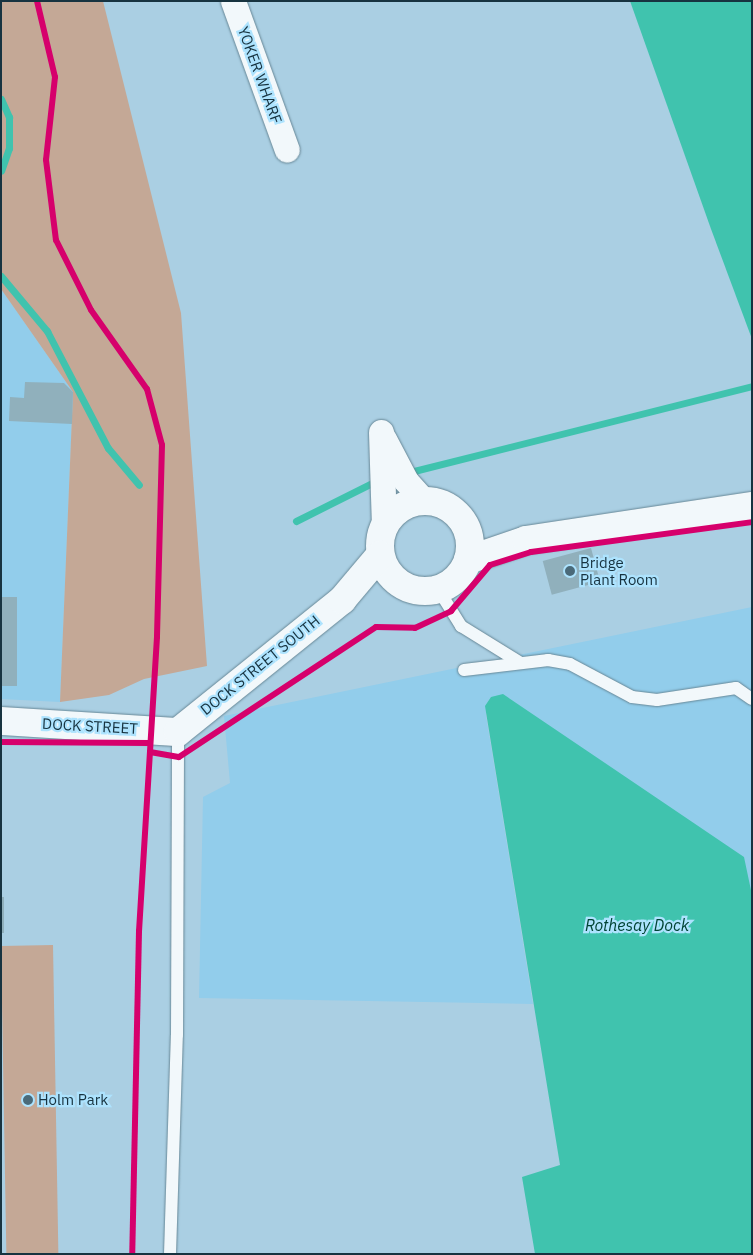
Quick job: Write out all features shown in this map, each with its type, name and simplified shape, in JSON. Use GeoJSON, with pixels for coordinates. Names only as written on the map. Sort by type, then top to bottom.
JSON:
{"type":"FeatureCollection","features":[{"type":"Feature","properties":{"kind":"street","name":"YOKER WHARF"},"geometry":{"type":"LineString","coordinates":[[233,1],[286,150]]}},
{"type":"Feature","properties":{"kind":"street"},"geometry":{"type":"LineString","coordinates":[[526,540],[465,526],[448,507],[424,500],[406,481],[381,432],[384,526],[380,555],[388,572],[402,585],[420,591],[438,589],[451,583],[468,560],[526,540],[752,506]]}},
{"type":"Feature","properties":{"kind":"street"},"geometry":{"type":"LineString","coordinates":[[384,526],[399,508],[424,500]]}},
{"type":"Feature","properties":{"kind":"street"},"geometry":{"type":"LineString","coordinates":[[465,526],[468,560]]}},
{"type":"Feature","properties":{"kind":"street","name":"DOCK STREET SOUTH"},"geometry":{"type":"LineString","coordinates":[[178,732],[342,600],[380,555]]}},
{"type":"Feature","properties":{"kind":"street","name":"DOCK STREET SOUTH"},"geometry":{"type":"LineString","coordinates":[[342,600],[402,585]]}},
{"type":"Feature","properties":{"kind":"street","name":"DOCK STREET"},"geometry":{"type":"LineString","coordinates":[[1,721],[178,732]]}},
{"type":"Feature","properties":{"kind":"lane"},"geometry":{"type":"LineString","coordinates":[[438,589],[461,626],[521,663]]}},
{"type":"Feature","properties":{"kind":"lane"},"geometry":{"type":"LineString","coordinates":[[464,670],[521,663],[570,664],[632,697],[657,700],[736,688],[752,699]]}},
{"type":"Feature","properties":{"kind":"lane"},"geometry":{"type":"LineString","coordinates":[[170,1254],[178,1035],[178,732]]}},
{"type":"Feature","properties":{"kind":"shaded area"},"geometry":{"type":"Polygon","coordinates":[[[1,1],[103,1],[181,313],[207,666],[144,679],[109,695],[60,702],[73,392],[1,289],[1,1]]]}},
{"type":"Feature","properties":{"kind":"shaded area"},"geometry":{"type":"Polygon","coordinates":[[[1,289],[73,392],[60,702],[1,699],[1,289]]]}},
{"type":"Feature","properties":{"kind":"shaded area"},"geometry":{"type":"Polygon","coordinates":[[[752,607],[752,897],[491,697],[486,715],[533,1004],[199,998],[203,797],[230,783],[224,716],[752,607]]]}},
{"type":"Feature","properties":{"kind":"shaded area","name":"Holm Park"},"geometry":{"type":"Polygon","coordinates":[[[53,945],[58,1254],[6,1254],[1,946],[53,945]]]}},
{"type":"Feature","properties":{"kind":"water"},"geometry":{"type":"Polygon","coordinates":[[[630,1],[752,1],[752,339],[711,229],[630,1]]]}},
{"type":"Feature","properties":{"kind":"water","name":"Rothesay Dock"},"geometry":{"type":"Polygon","coordinates":[[[503,694],[744,857],[752,895],[752,1254],[535,1254],[522,1177],[560,1165],[485,706],[491,697],[503,694]]]}},
{"type":"Feature","properties":{"kind":"building"},"geometry":{"type":"Polygon","coordinates":[[[25,382],[64,383],[73,392],[72,424],[9,421],[10,397],[24,398],[25,382]]]}},
{"type":"Feature","properties":{"kind":"building","name":"Bridge Plant Room"},"geometry":{"type":"Polygon","coordinates":[[[591,548],[600,582],[552,595],[543,561],[591,548]]]}},
{"type":"Feature","properties":{"kind":"building"},"geometry":{"type":"Polygon","coordinates":[[[1,597],[17,597],[17,686],[1,686],[1,597]]]}},
{"type":"Feature","properties":{"kind":"building"},"geometry":{"type":"Polygon","coordinates":[[[1,897],[4,897],[4,933],[1,933],[1,897]]]}},
{"type":"Feature","properties":{"kind":"waterway"},"geometry":{"type":"LineString","coordinates":[[1,99],[9,117],[9,148],[1,171]]}},
{"type":"Feature","properties":{"kind":"waterway"},"geometry":{"type":"LineString","coordinates":[[1,276],[47,331],[108,448],[139,485]]}},
{"type":"Feature","properties":{"kind":"waterway"},"geometry":{"type":"LineString","coordinates":[[406,473],[752,386]]}},
{"type":"Feature","properties":{"kind":"waterway"},"geometry":{"type":"LineString","coordinates":[[296,521],[378,480]]}},
{"type":"Feature","properties":{"kind":"cycle path"},"geometry":{"type":"LineString","coordinates":[[37,1],[55,77],[46,160],[56,240],[91,310],[147,389],[162,445],[157,637],[139,931],[132,1254]]}},
{"type":"Feature","properties":{"kind":"cycle path"},"geometry":{"type":"LineString","coordinates":[[150,752],[179,757],[376,627],[415,628],[451,611],[490,565],[531,552],[752,522]]}},
{"type":"Feature","properties":{"kind":"cycle path"},"geometry":{"type":"LineString","coordinates":[[1,742],[150,743]]}},
{"type":"Feature","properties":{"kind":"place","name":"Bridge Plant Room"},"geometry":{"type":"Point","coordinates":[570,571]}},
{"type":"Feature","properties":{"kind":"place","name":"Holm Park"},"geometry":{"type":"Point","coordinates":[28,1100]}}]}
